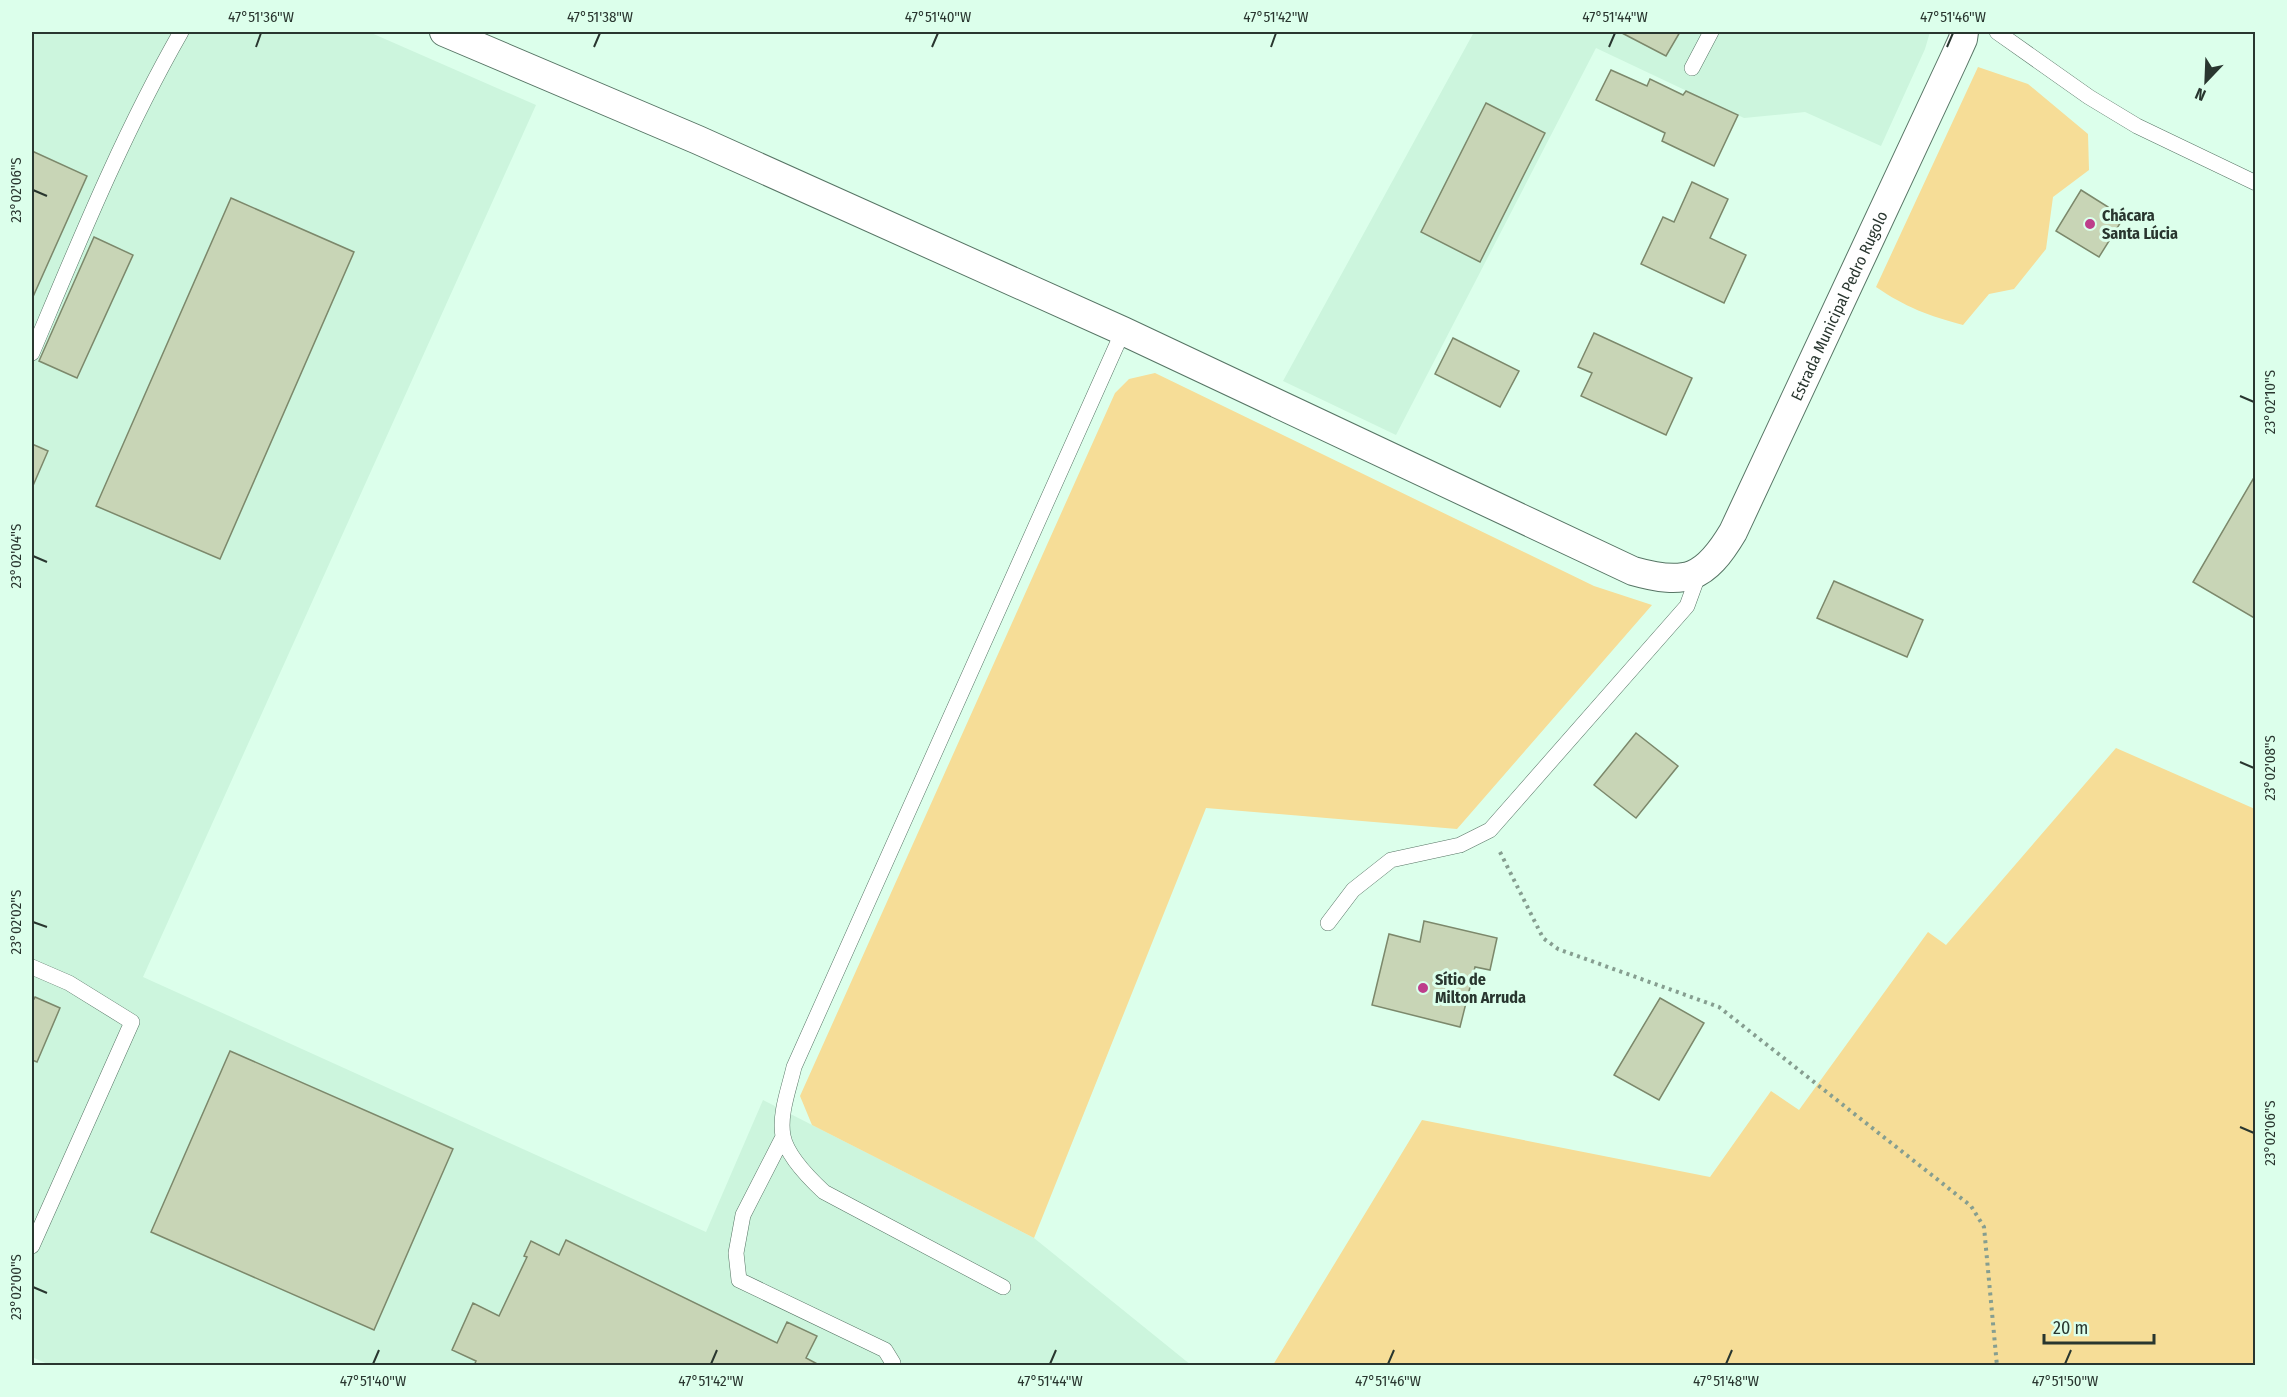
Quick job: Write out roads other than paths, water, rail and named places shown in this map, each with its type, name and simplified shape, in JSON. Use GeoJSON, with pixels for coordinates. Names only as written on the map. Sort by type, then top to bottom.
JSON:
{"type":"FeatureCollection","features":[{"type":"Feature","properties":{"kind":"street"},"geometry":{"type":"LineString","coordinates":[[444,32],[698,140],[1123,331],[1633,571],[1656,577],[1682,578],[1700,573]]}},
{"type":"Feature","properties":{"kind":"street","name":"Estrada Municipal Pedro Rugolo"},"geometry":{"type":"LineString","coordinates":[[1700,573],[1720,554],[1733,532],[1953,61],[1964,32]]}},
{"type":"Feature","properties":{"kind":"lane"},"geometry":{"type":"LineString","coordinates":[[32,353],[116,154],[149,88],[181,32]]}},
{"type":"Feature","properties":{"kind":"lane"},"geometry":{"type":"LineString","coordinates":[[1692,68],[1711,32]]}},
{"type":"Feature","properties":{"kind":"lane"},"geometry":{"type":"LineString","coordinates":[[1997,32],[2089,97],[2137,126],[2256,183]]}},
{"type":"Feature","properties":{"kind":"lane"},"geometry":{"type":"LineString","coordinates":[[892,1365],[885,1350],[739,1280],[735,1253],[743,1215],[783,1137],[784,1109],[794,1067],[1123,331]]}},
{"type":"Feature","properties":{"kind":"lane"},"geometry":{"type":"LineString","coordinates":[[1328,923],[1353,890],[1391,860],[1460,845],[1490,830],[1688,606],[1700,573]]}},
{"type":"Feature","properties":{"kind":"lane"},"geometry":{"type":"LineString","coordinates":[[32,967],[69,983],[132,1022],[32,1246]]}},
{"type":"Feature","properties":{"kind":"lane"},"geometry":{"type":"LineString","coordinates":[[783,1137],[803,1173],[824,1192],[1003,1287]]}},
{"type":"Feature","properties":{"kind":"place","name":"Chácara Santa Lúcia"},"geometry":{"type":"Point","coordinates":[2090,224]}},
{"type":"Feature","properties":{"kind":"place","name":"Sítio de Milton Arruda"},"geometry":{"type":"Point","coordinates":[1423,988]}}]}
